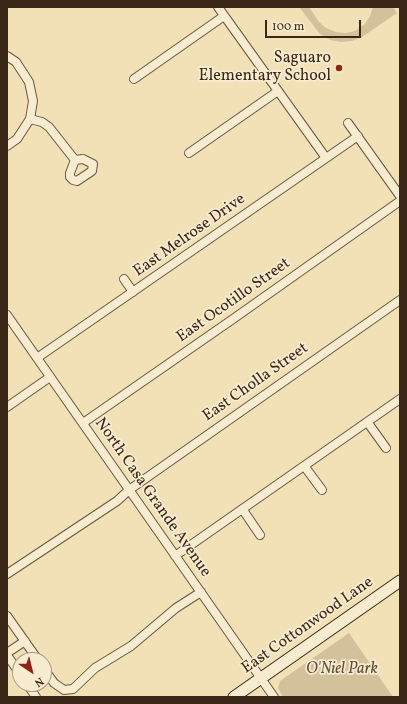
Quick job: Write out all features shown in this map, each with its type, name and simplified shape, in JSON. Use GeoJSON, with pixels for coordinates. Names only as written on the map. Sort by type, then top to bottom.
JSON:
{"type":"FeatureCollection","features":[{"type":"Feature","properties":{"kind":"main road","name":"East Cottonwood Lane"},"geometry":{"type":"LineString","coordinates":[[234,697],[400,581]]}},
{"type":"Feature","properties":{"kind":"street"},"geometry":{"type":"LineString","coordinates":[[218,7],[326,158]]}},
{"type":"Feature","properties":{"kind":"street"},"geometry":{"type":"LineString","coordinates":[[134,78],[224,16]]}},
{"type":"Feature","properties":{"kind":"street"},"geometry":{"type":"LineString","coordinates":[[7,56],[16,62],[29,82],[33,101],[30,119],[17,139],[7,146]]}},
{"type":"Feature","properties":{"kind":"street"},"geometry":{"type":"LineString","coordinates":[[189,153],[278,90]]}},
{"type":"Feature","properties":{"kind":"street"},"geometry":{"type":"LineString","coordinates":[[30,119],[42,122],[49,127],[75,160]]}},
{"type":"Feature","properties":{"kind":"street"},"geometry":{"type":"LineString","coordinates":[[348,123],[400,196]]}},
{"type":"Feature","properties":{"kind":"street","name":"East Melrose Drive"},"geometry":{"type":"LineString","coordinates":[[37,358],[358,136]]}},
{"type":"Feature","properties":{"kind":"street","name":"East Ocotillo Street"},"geometry":{"type":"LineString","coordinates":[[82,423],[234,319],[400,201]]}},
{"type":"Feature","properties":{"kind":"street"},"geometry":{"type":"LineString","coordinates":[[124,279],[133,292]]}},
{"type":"Feature","properties":{"kind":"street","name":"East Cholla Street"},"geometry":{"type":"LineString","coordinates":[[7,574],[116,501],[129,490],[400,300]]}},
{"type":"Feature","properties":{"kind":"street","name":"North Casa Grande Avenue"},"geometry":{"type":"LineString","coordinates":[[7,315],[274,697]]}},
{"type":"Feature","properties":{"kind":"street"},"geometry":{"type":"LineString","coordinates":[[7,407],[50,377]]}},
{"type":"Feature","properties":{"kind":"street"},"geometry":{"type":"LineString","coordinates":[[176,556],[244,510],[400,399]]}},
{"type":"Feature","properties":{"kind":"street"},"geometry":{"type":"LineString","coordinates":[[368,422],[386,448]]}},
{"type":"Feature","properties":{"kind":"street"},"geometry":{"type":"LineString","coordinates":[[305,467],[322,490]]}},
{"type":"Feature","properties":{"kind":"street"},"geometry":{"type":"LineString","coordinates":[[244,510],[260,535]]}},
{"type":"Feature","properties":{"kind":"street"},"geometry":{"type":"LineString","coordinates":[[52,680],[64,690],[73,689],[95,668],[131,646],[176,608],[200,592]]}},
{"type":"Feature","properties":{"kind":"street"},"geometry":{"type":"LineString","coordinates":[[7,616],[33,652]]}},
{"type":"Feature","properties":{"kind":"street"},"geometry":{"type":"LineString","coordinates":[[7,654],[25,641]]}},
{"type":"Feature","properties":{"kind":"green space"},"geometry":{"type":"Polygon","coordinates":[[[299,7],[309,7],[319,22],[326,28],[336,32],[346,33],[355,31],[365,24],[373,7],[393,7],[397,13],[362,37],[352,41],[341,42],[330,40],[320,34],[299,7]]]}},
{"type":"Feature","properties":{"kind":"green space","name":"O'Niel Park"},"geometry":{"type":"Polygon","coordinates":[[[349,633],[393,697],[283,697],[278,688],[280,681],[349,633]]]}},
{"type":"Feature","properties":{"kind":"place","name":"Saguaro Elementary School"},"geometry":{"type":"Point","coordinates":[339,68]}}]}
